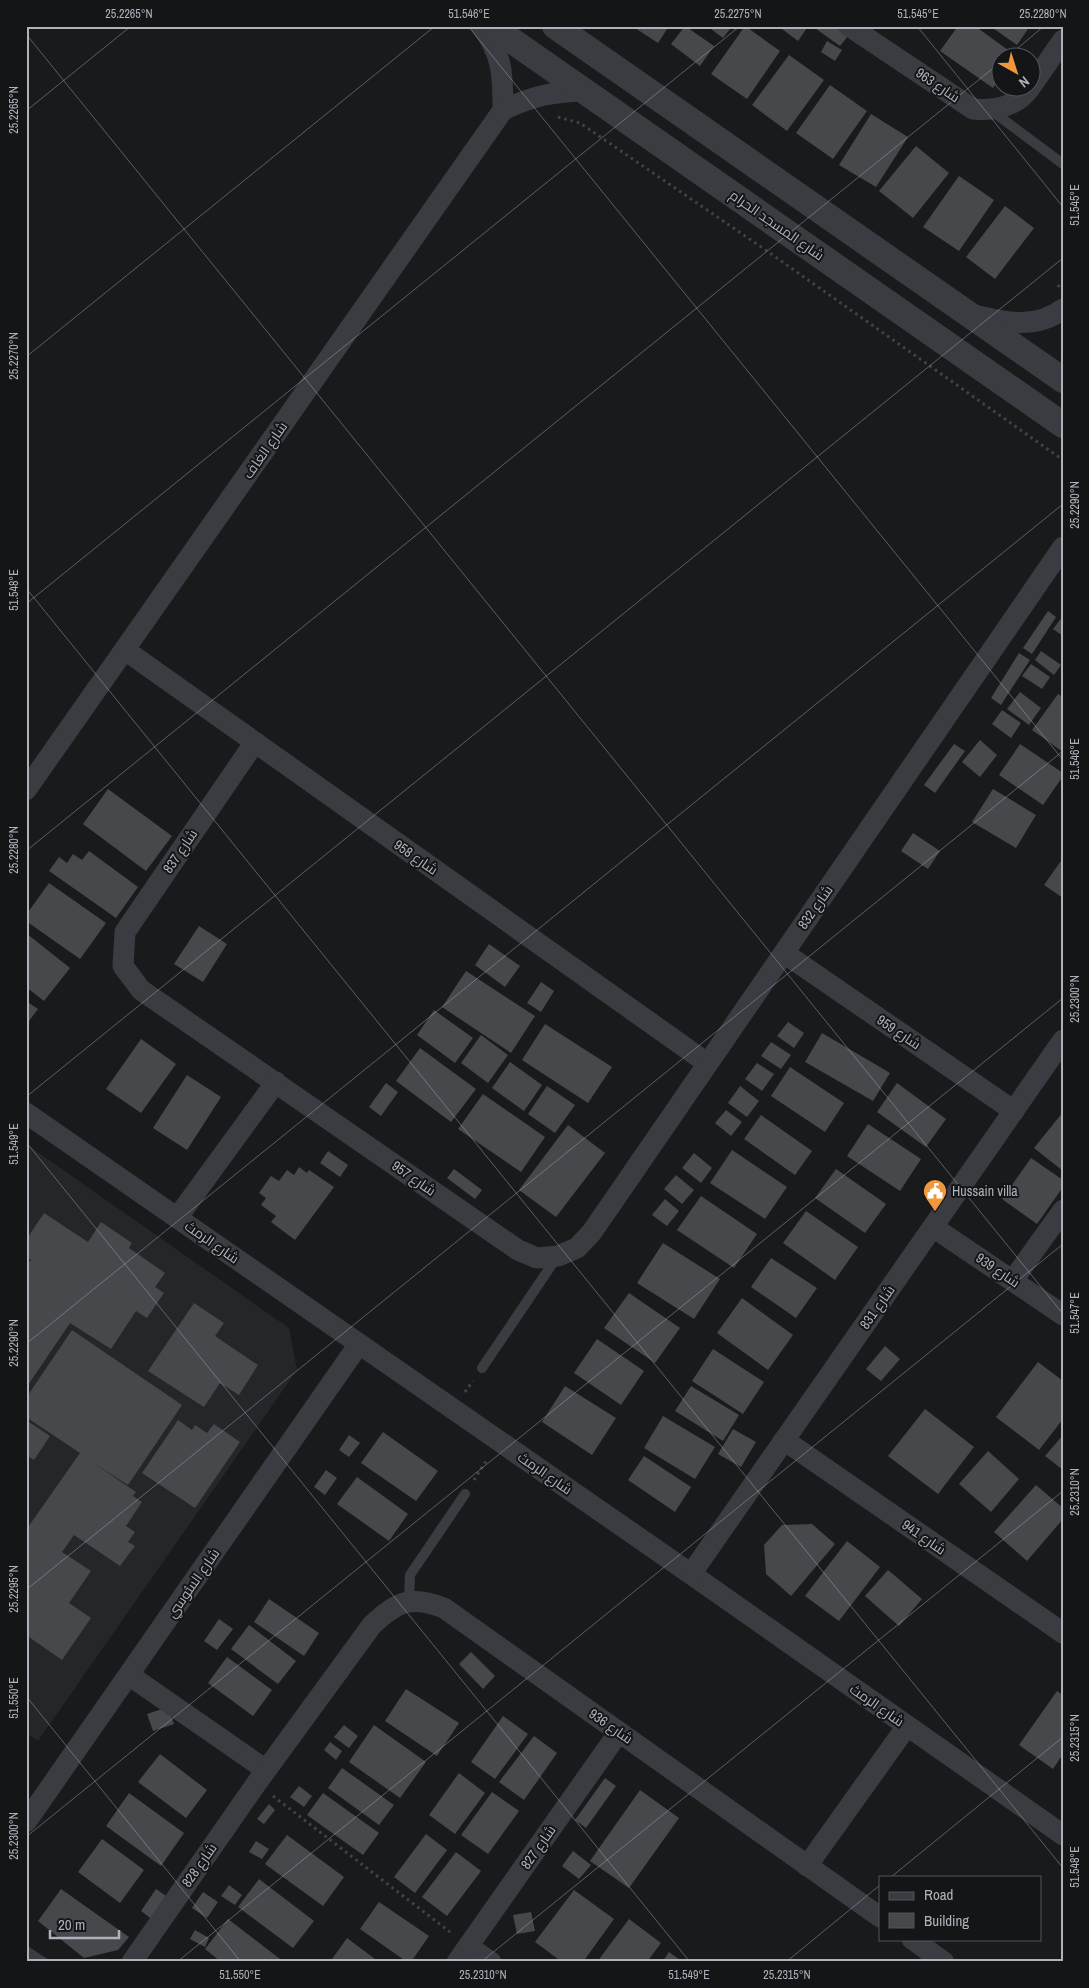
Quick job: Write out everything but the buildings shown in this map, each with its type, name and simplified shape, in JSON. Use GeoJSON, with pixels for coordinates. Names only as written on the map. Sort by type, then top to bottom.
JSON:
{"type":"FeatureCollection","features":[{"type":"Feature","properties":{"kind":"street"},"geometry":{"type":"LineString","coordinates":[[481,26],[492,40],[503,74],[503,110]]}},
{"type":"Feature","properties":{"kind":"street","name":"شارع المسجد الحرام"},"geometry":{"type":"LineString","coordinates":[[491,26],[1063,425]]}},
{"type":"Feature","properties":{"kind":"street"},"geometry":{"type":"LineString","coordinates":[[555,26],[1063,380]]}},
{"type":"Feature","properties":{"kind":"street","name":"شارع 963"},"geometry":{"type":"LineString","coordinates":[[849,26],[973,109],[991,110]]}},
{"type":"Feature","properties":{"kind":"street"},"geometry":{"type":"LineString","coordinates":[[1042,70],[1063,40]]}},
{"type":"Feature","properties":{"kind":"street","name":"شارع الغاف"},"geometry":{"type":"LineString","coordinates":[[26,790],[503,110],[528,98],[556,92],[584,91]]}},
{"type":"Feature","properties":{"kind":"street"},"geometry":{"type":"LineString","coordinates":[[991,110],[1009,106],[1020,98]]}},
{"type":"Feature","properties":{"kind":"street"},"geometry":{"type":"LineString","coordinates":[[967,314],[1001,321],[1030,324],[1063,310]]}},
{"type":"Feature","properties":{"kind":"street","name":"شارع 832"},"geometry":{"type":"LineString","coordinates":[[558,1256],[577,1248],[592,1232],[1063,547]]}},
{"type":"Feature","properties":{"kind":"street","name":"شارع 958"},"geometry":{"type":"LineString","coordinates":[[125,650],[707,1063]]}},
{"type":"Feature","properties":{"kind":"street","name":"شارع 837"},"geometry":{"type":"LineString","coordinates":[[123,966],[125,932],[255,742]]}},
{"type":"Feature","properties":{"kind":"street","name":"شارع 959"},"geometry":{"type":"LineString","coordinates":[[784,953],[1014,1111]]}},
{"type":"Feature","properties":{"kind":"street","name":"شارع 957"},"geometry":{"type":"LineString","coordinates":[[123,966],[141,990],[518,1250],[537,1258],[558,1256]]}},
{"type":"Feature","properties":{"kind":"street","name":"شارع 831"},"geometry":{"type":"LineString","coordinates":[[692,1574],[1063,1040]]}},
{"type":"Feature","properties":{"kind":"street"},"geometry":{"type":"LineString","coordinates":[[177,1218],[276,1082]]}},
{"type":"Feature","properties":{"kind":"street","name":"شارع الرمث"},"geometry":{"type":"LineString","coordinates":[[26,1113],[692,1574],[1063,1835]]}},
{"type":"Feature","properties":{"kind":"street"},"geometry":{"type":"LineString","coordinates":[[1013,1280],[1063,1210]]}},
{"type":"Feature","properties":{"kind":"street","name":"شارع 939"},"geometry":{"type":"LineString","coordinates":[[933,1227],[1063,1315]]}},
{"type":"Feature","properties":{"kind":"street","name":"شارع السُّوسي"},"geometry":{"type":"LineString","coordinates":[[28,1818],[359,1344]]}},
{"type":"Feature","properties":{"kind":"street","name":"شارع 941"},"geometry":{"type":"LineString","coordinates":[[784,1440],[1063,1633]]}},
{"type":"Feature","properties":{"kind":"street","name":"شارع 936"},"geometry":{"type":"LineString","coordinates":[[409,1601],[427,1601],[444,1608],[879,1916]]}},
{"type":"Feature","properties":{"kind":"street","name":"شارع 828"},"geometry":{"type":"LineString","coordinates":[[132,1962],[261,1777],[372,1625],[389,1610],[409,1601]]}},
{"type":"Feature","properties":{"kind":"street"},"geometry":{"type":"LineString","coordinates":[[129,1675],[261,1777]]}},
{"type":"Feature","properties":{"kind":"street"},"geometry":{"type":"LineString","coordinates":[[807,1866],[907,1726]]}},
{"type":"Feature","properties":{"kind":"street","name":"شارع 827"},"geometry":{"type":"LineString","coordinates":[[463,1954],[619,1732]]}},
{"type":"Feature","properties":{"kind":"street"},"geometry":{"type":"LineString","coordinates":[[913,1940],[944,1962]]}},
{"type":"Feature","properties":{"kind":"street"},"geometry":{"type":"LineString","coordinates":[[463,1954],[491,1962]]}},
{"type":"Feature","properties":{"kind":"lane"},"geometry":{"type":"LineString","coordinates":[[991,110],[1063,164]]}},
{"type":"Feature","properties":{"kind":"lane"},"geometry":{"type":"LineString","coordinates":[[482,1368],[558,1256]]}},
{"type":"Feature","properties":{"kind":"lane"},"geometry":{"type":"LineString","coordinates":[[409,1601],[410,1575],[465,1494]]}},
{"type":"Feature","properties":{"kind":"lane"},"geometry":{"type":"LineString","coordinates":[[26,1951],[43,1962]]}},
{"type":"Feature","properties":{"kind":"path"},"geometry":{"type":"LineString","coordinates":[[553,117],[561,117],[580,123],[767,251],[1063,460]]}},
{"type":"Feature","properties":{"kind":"path"},"geometry":{"type":"LineString","coordinates":[[454,1410],[482,1368]]}},
{"type":"Feature","properties":{"kind":"path"},"geometry":{"type":"LineString","coordinates":[[465,1494],[500,1441]]}},
{"type":"Feature","properties":{"kind":"path"},"geometry":{"type":"LineString","coordinates":[[261,1777],[463,1954]]}},
{"type":"Feature","properties":{"kind":"shaded area"},"geometry":{"type":"Polygon","coordinates":[[[26,1144],[289,1328],[297,1370],[38,1741],[26,1733],[26,1144]]]}},
{"type":"Feature","properties":{"kind":"place","name":"Hussain villa"},"geometry":{"type":"Point","coordinates":[935,1212]}}]}
